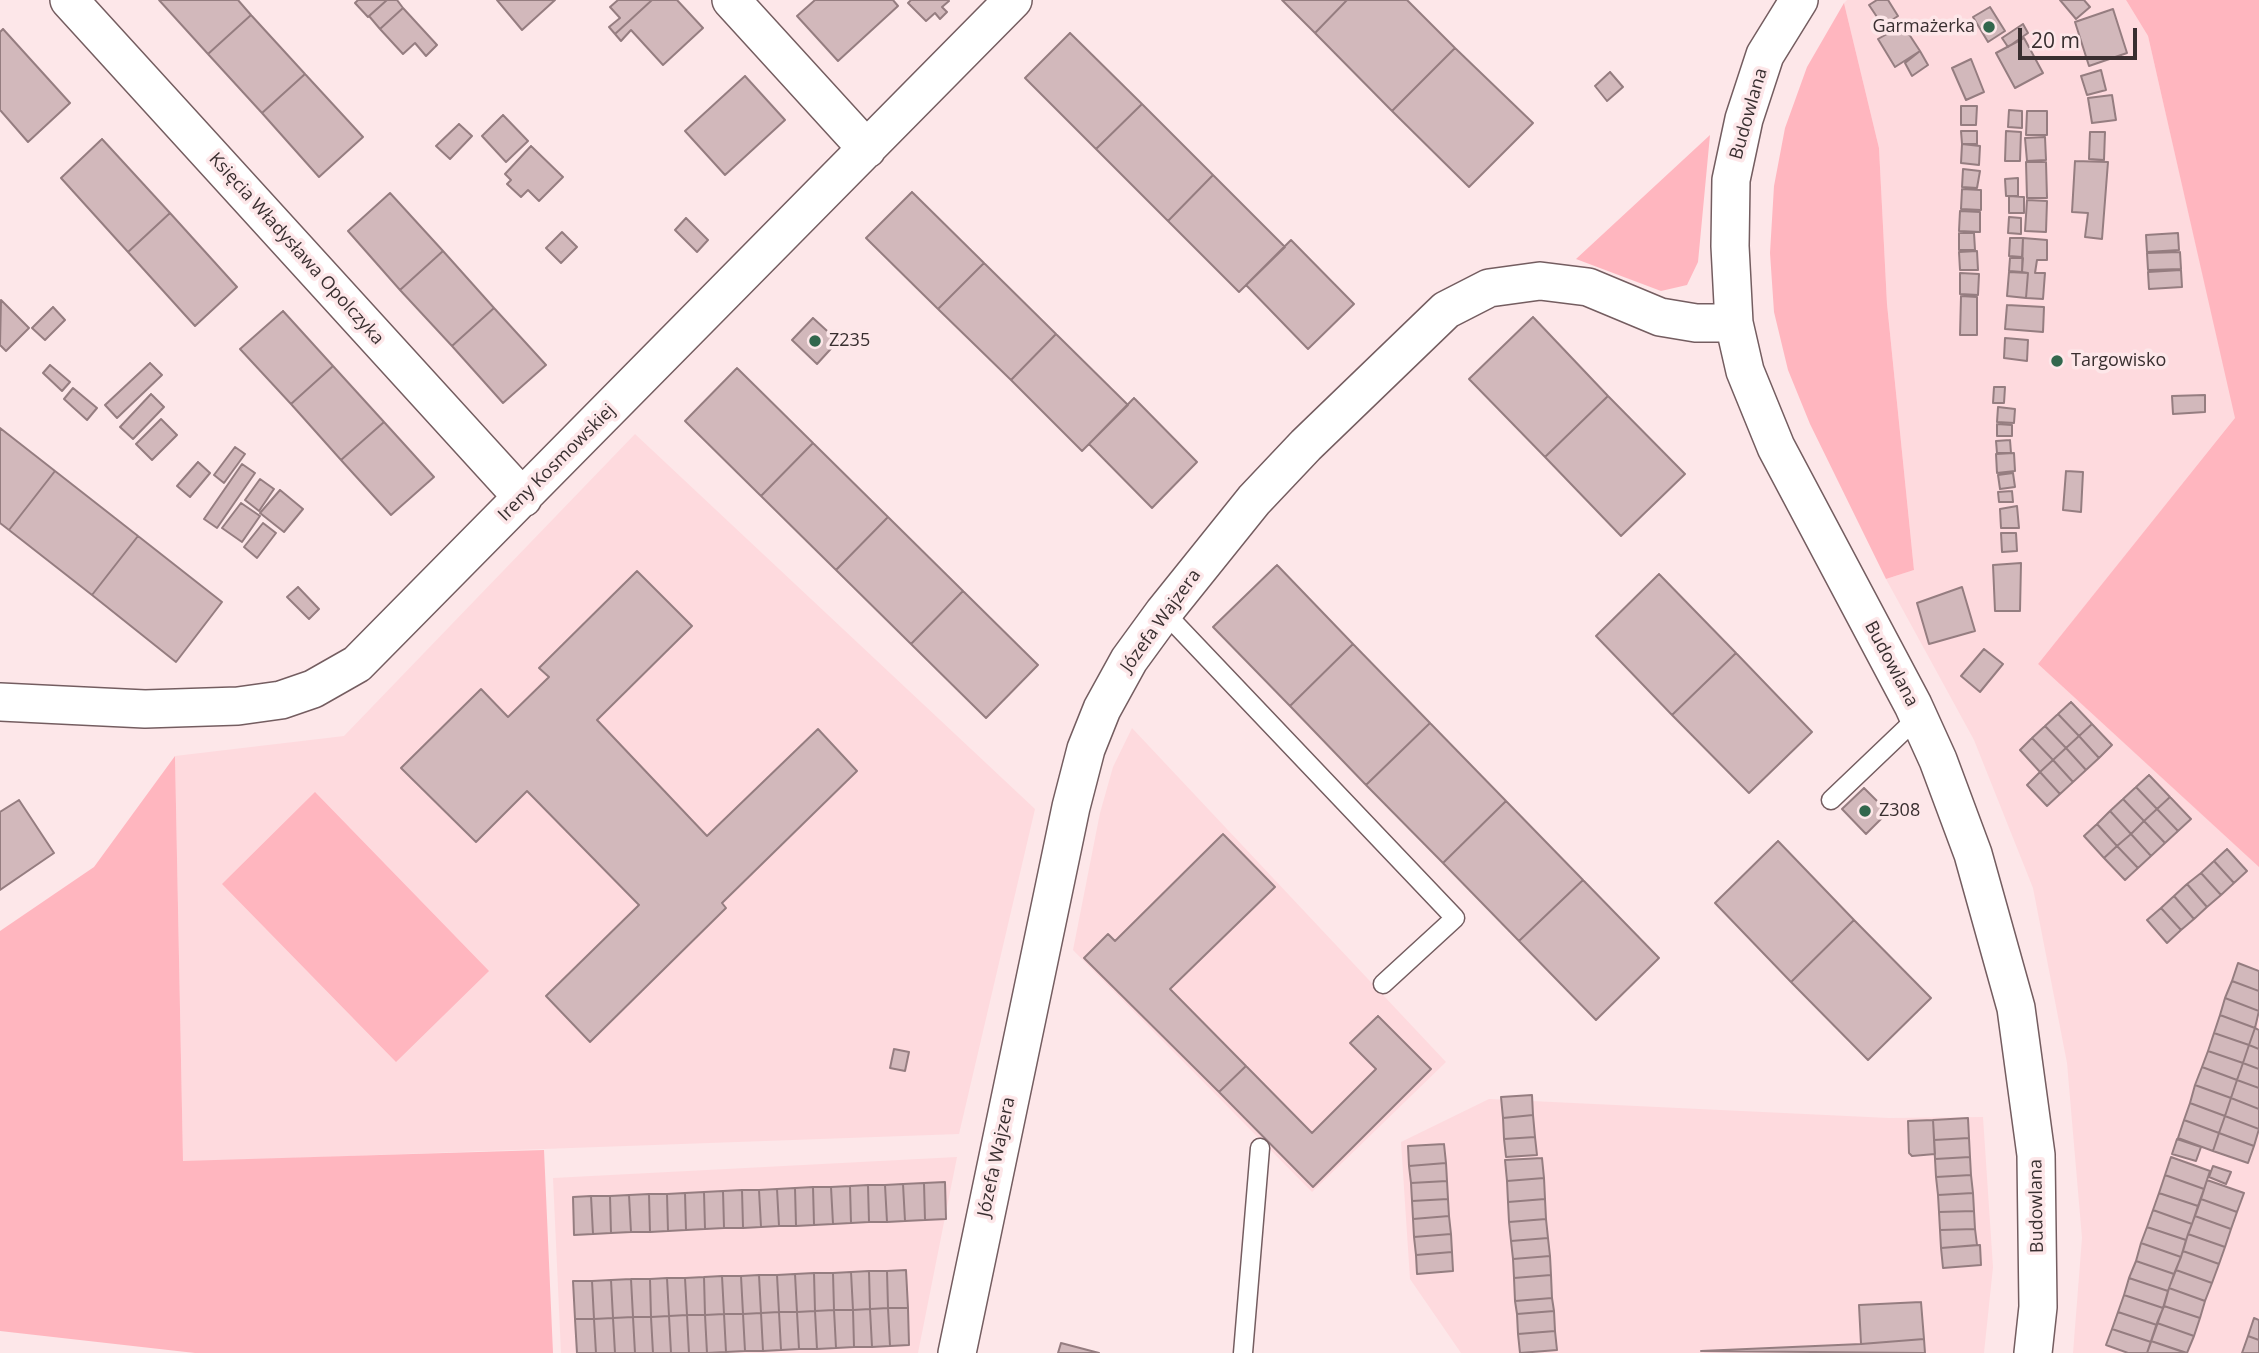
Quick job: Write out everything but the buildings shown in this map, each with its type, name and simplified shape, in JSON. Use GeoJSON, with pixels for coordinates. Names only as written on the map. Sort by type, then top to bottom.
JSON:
{"type":"FeatureCollection","features":[{"type":"Feature","properties":{"kind":"street","name":"Księcia Władysława Opolczyka"},"geometry":{"type":"LineString","coordinates":[[69,0],[523,498]]}},
{"type":"Feature","properties":{"kind":"street"},"geometry":{"type":"LineString","coordinates":[[731,0],[867,149]]}},
{"type":"Feature","properties":{"kind":"street","name":"Ireny Kosmowskiej"},"geometry":{"type":"LineString","coordinates":[[0,702],[195,710],[281,700],[313,689],[357,664],[1013,0]]}},
{"type":"Feature","properties":{"kind":"street","name":"Budowlana"},"geometry":{"type":"LineString","coordinates":[[1799,0],[1765,55],[1744,119],[1731,180],[1730,246],[1734,323],[1745,371],[1776,447],[1918,717],[1938,760],[1973,854],[2016,1008],[2036,1155],[2038,1307],[2033,1353]]}},
{"type":"Feature","properties":{"kind":"street","name":"Józefa Wajzera"},"geometry":{"type":"LineString","coordinates":[[957,1353],[1071,807],[1086,749],[1102,709],[1129,660],[1164,612],[1254,500],[1306,445],[1446,310],[1489,288],[1540,281],[1588,287],[1660,317],[1696,323],[1734,323]]}},
{"type":"Feature","properties":{"kind":"lane"},"geometry":{"type":"LineString","coordinates":[[1164,612],[1455,918],[1383,984]]}},
{"type":"Feature","properties":{"kind":"lane"},"geometry":{"type":"LineString","coordinates":[[1832,800],[1918,717]]}},
{"type":"Feature","properties":{"kind":"lane"},"geometry":{"type":"LineString","coordinates":[[1242,1353],[1260,1148]]}},
{"type":"Feature","properties":{"kind":"shaded area","name":"Targowisko"},"geometry":{"type":"Polygon","coordinates":[[[1847,0],[2126,0],[2148,36],[2236,419],[2038,664],[2259,866],[2259,1353],[2073,1353],[2082,1238],[2067,1063],[2033,888],[1974,740],[1886,579],[1914,570],[1887,304],[1879,148],[1844,3],[1847,0]]]}},
{"type":"Feature","properties":{"kind":"shaded area"},"geometry":{"type":"Polygon","coordinates":[[[2126,0],[2259,0],[2259,867],[2038,664],[2235,418],[2148,36],[2126,0]]]}},
{"type":"Feature","properties":{"kind":"shaded area"},"geometry":{"type":"Polygon","coordinates":[[[1844,3],[1879,148],[1887,304],[1914,570],[1886,579],[1810,424],[1788,370],[1774,312],[1770,253],[1774,186],[1785,128],[1807,67],[1844,3]]]}},
{"type":"Feature","properties":{"kind":"shaded area"},"geometry":{"type":"Polygon","coordinates":[[[1710,135],[1698,262],[1687,285],[1661,291],[1576,259],[1710,135]]]}},
{"type":"Feature","properties":{"kind":"shaded area"},"geometry":{"type":"Polygon","coordinates":[[[635,434],[1035,809],[959,1134],[183,1162],[175,756],[344,736],[635,434]]]}},
{"type":"Feature","properties":{"kind":"shaded area"},"geometry":{"type":"Polygon","coordinates":[[[1132,728],[1446,1062],[1312,1192],[1073,950],[1100,813],[1113,767],[1132,728]]]}},
{"type":"Feature","properties":{"kind":"shaded area"},"geometry":{"type":"Polygon","coordinates":[[[175,756],[183,1161],[544,1150],[553,1353],[195,1353],[0,1331],[0,931],[94,867],[175,756]]]}},
{"type":"Feature","properties":{"kind":"shaded area"},"geometry":{"type":"Polygon","coordinates":[[[315,792],[489,971],[396,1062],[222,884],[315,792]]]}},
{"type":"Feature","properties":{"kind":"shaded area"},"geometry":{"type":"Polygon","coordinates":[[[1489,1099],[1889,1118],[1983,1117],[1993,1267],[1984,1353],[1461,1353],[1410,1279],[1401,1142],[1489,1099]]]}},
{"type":"Feature","properties":{"kind":"shaded area"},"geometry":{"type":"Polygon","coordinates":[[[957,1157],[918,1353],[561,1353],[553,1178],[957,1157]]]}},
{"type":"Feature","properties":{"kind":"place","name":"Garmażerka"},"geometry":{"type":"Point","coordinates":[1989,27]}},
{"type":"Feature","properties":{"kind":"place","name":"Z235"},"geometry":{"type":"Point","coordinates":[815,341]}},
{"type":"Feature","properties":{"kind":"place","name":"Targowisko"},"geometry":{"type":"Point","coordinates":[2057,361]}},
{"type":"Feature","properties":{"kind":"place","name":"Z308"},"geometry":{"type":"Point","coordinates":[1865,811]}}]}
